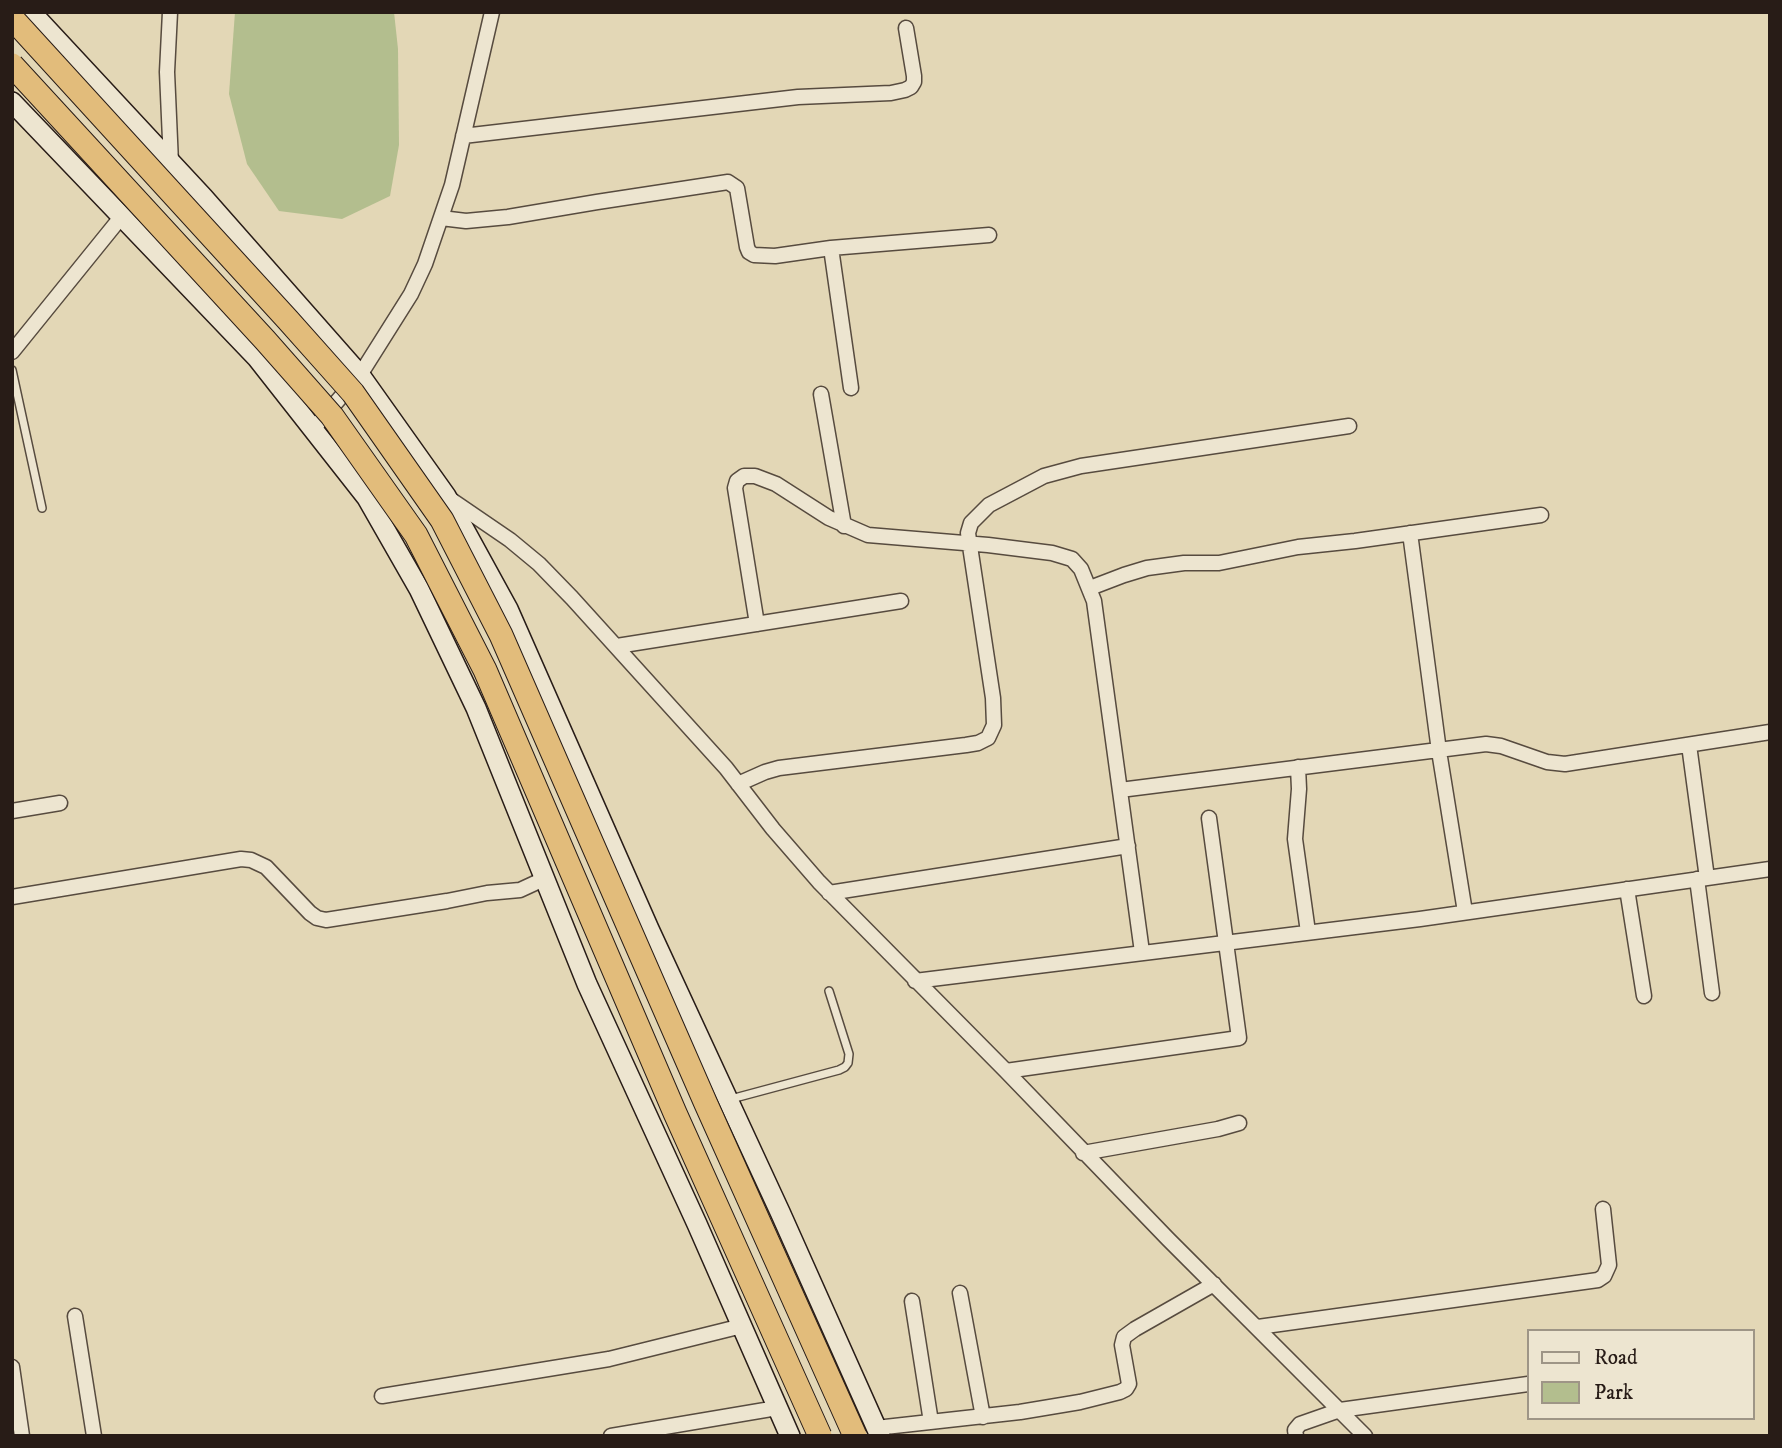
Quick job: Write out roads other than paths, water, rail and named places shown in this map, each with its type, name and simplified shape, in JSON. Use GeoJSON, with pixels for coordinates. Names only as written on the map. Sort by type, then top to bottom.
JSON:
{"type":"FeatureCollection","features":[{"type":"Feature","properties":{"kind":"highway"},"geometry":{"type":"LineString","coordinates":[[12,18],[352,393],[442,520],[501,635],[855,1436]]}},
{"type":"Feature","properties":{"kind":"highway"},"geometry":{"type":"LineString","coordinates":[[12,65],[332,416],[416,535],[485,670],[675,1113],[820,1436]]}},
{"type":"Feature","properties":{"kind":"main road"},"geometry":{"type":"LineString","coordinates":[[31,12],[171,163],[360,375],[446,496],[508,608],[649,929],[878,1432]]}},
{"type":"Feature","properties":{"kind":"main road"},"geometry":{"type":"LineString","coordinates":[[12,102],[257,358],[367,498],[419,589],[477,708],[587,984],[790,1436]]}},
{"type":"Feature","properties":{"kind":"street"},"geometry":{"type":"LineString","coordinates":[[170,12],[167,72],[171,163]]}},
{"type":"Feature","properties":{"kind":"street"},"geometry":{"type":"LineString","coordinates":[[313,429],[360,375],[418,281],[452,185],[492,12]]}},
{"type":"Feature","properties":{"kind":"street"},"geometry":{"type":"LineString","coordinates":[[463,136],[798,97],[905,90],[914,82],[906,28]]}},
{"type":"Feature","properties":{"kind":"street"},"geometry":{"type":"LineString","coordinates":[[441,218],[466,221],[508,218],[729,182],[737,188],[747,247],[754,255],[989,235]]}},
{"type":"Feature","properties":{"kind":"street"},"geometry":{"type":"LineString","coordinates":[[12,352],[122,216]]}},
{"type":"Feature","properties":{"kind":"street"},"geometry":{"type":"LineString","coordinates":[[831,248],[850,388]]}},
{"type":"Feature","properties":{"kind":"street"},"geometry":{"type":"LineString","coordinates":[[821,394],[844,526]]}},
{"type":"Feature","properties":{"kind":"street"},"geometry":{"type":"LineString","coordinates":[[738,783],[779,768],[966,745],[988,738],[994,725],[993,698],[968,533],[971,523],[989,505],[1044,476],[1094,464],[1349,426]]}},
{"type":"Feature","properties":{"kind":"street"},"geometry":{"type":"LineString","coordinates":[[757,624],[734,488],[737,481],[744,476],[755,476],[776,484],[844,526],[868,536],[1052,552],[1072,559],[1081,569],[1094,601],[1142,952]]}},
{"type":"Feature","properties":{"kind":"street"},"geometry":{"type":"LineString","coordinates":[[446,496],[510,540],[539,564],[726,768],[773,829],[829,893],[1365,1436]]}},
{"type":"Feature","properties":{"kind":"street"},"geometry":{"type":"LineString","coordinates":[[1090,588],[1147,568],[1184,563],[1219,563],[1278,550],[1541,515]]}},
{"type":"Feature","properties":{"kind":"street"},"geometry":{"type":"LineString","coordinates":[[1410,533],[1439,751],[1465,912]]}},
{"type":"Feature","properties":{"kind":"street"},"geometry":{"type":"LineString","coordinates":[[617,646],[901,601]]}},
{"type":"Feature","properties":{"kind":"street"},"geometry":{"type":"LineString","coordinates":[[1120,790],[1486,744],[1501,746],[1547,762],[1565,764],[1770,732]]}},
{"type":"Feature","properties":{"kind":"street"},"geometry":{"type":"LineString","coordinates":[[1689,745],[1712,993]]}},
{"type":"Feature","properties":{"kind":"street"},"geometry":{"type":"LineString","coordinates":[[1298,768],[1295,839],[1308,932]]}},
{"type":"Feature","properties":{"kind":"street"},"geometry":{"type":"LineString","coordinates":[[12,811],[60,803]]}},
{"type":"Feature","properties":{"kind":"street"},"geometry":{"type":"LineString","coordinates":[[1006,1071],[1240,1038],[1209,818]]}},
{"type":"Feature","properties":{"kind":"street"},"geometry":{"type":"LineString","coordinates":[[829,893],[1128,846]]}},
{"type":"Feature","properties":{"kind":"street"},"geometry":{"type":"LineString","coordinates":[[12,897],[241,859],[266,867],[310,913],[326,920],[520,890],[546,878]]}},
{"type":"Feature","properties":{"kind":"street"},"geometry":{"type":"LineString","coordinates":[[915,981],[1465,912],[1770,869]]}},
{"type":"Feature","properties":{"kind":"street"},"geometry":{"type":"LineString","coordinates":[[1627,889],[1644,996]]}},
{"type":"Feature","properties":{"kind":"street"},"geometry":{"type":"LineString","coordinates":[[1083,1153],[1240,1123]]}},
{"type":"Feature","properties":{"kind":"street"},"geometry":{"type":"LineString","coordinates":[[1258,1327],[1598,1280],[1606,1273],[1609,1265],[1603,1209]]}},
{"type":"Feature","properties":{"kind":"street"},"geometry":{"type":"LineString","coordinates":[[878,1432],[931,1422],[1080,1402],[1126,1390],[1129,1384],[1122,1345],[1124,1337],[1214,1284]]}},
{"type":"Feature","properties":{"kind":"street"},"geometry":{"type":"LineString","coordinates":[[960,1293],[983,1417]]}},
{"type":"Feature","properties":{"kind":"street"},"geometry":{"type":"LineString","coordinates":[[912,1301],[931,1422]]}},
{"type":"Feature","properties":{"kind":"street"},"geometry":{"type":"LineString","coordinates":[[75,1316],[94,1436]]}},
{"type":"Feature","properties":{"kind":"street"},"geometry":{"type":"LineString","coordinates":[[383,1396],[608,1359],[742,1326]]}},
{"type":"Feature","properties":{"kind":"street"},"geometry":{"type":"LineString","coordinates":[[12,1367],[22,1436]]}},
{"type":"Feature","properties":{"kind":"street"},"geometry":{"type":"LineString","coordinates":[[1296,1436],[1295,1430],[1300,1424],[1340,1410],[1526,1384]]}},
{"type":"Feature","properties":{"kind":"street"},"geometry":{"type":"LineString","coordinates":[[611,1436],[777,1408]]}},
{"type":"Feature","properties":{"kind":"lane"},"geometry":{"type":"LineString","coordinates":[[12,370],[41,508]]}},
{"type":"Feature","properties":{"kind":"lane"},"geometry":{"type":"LineString","coordinates":[[729,1100],[845,1067],[849,1054],[829,991]]}}]}
